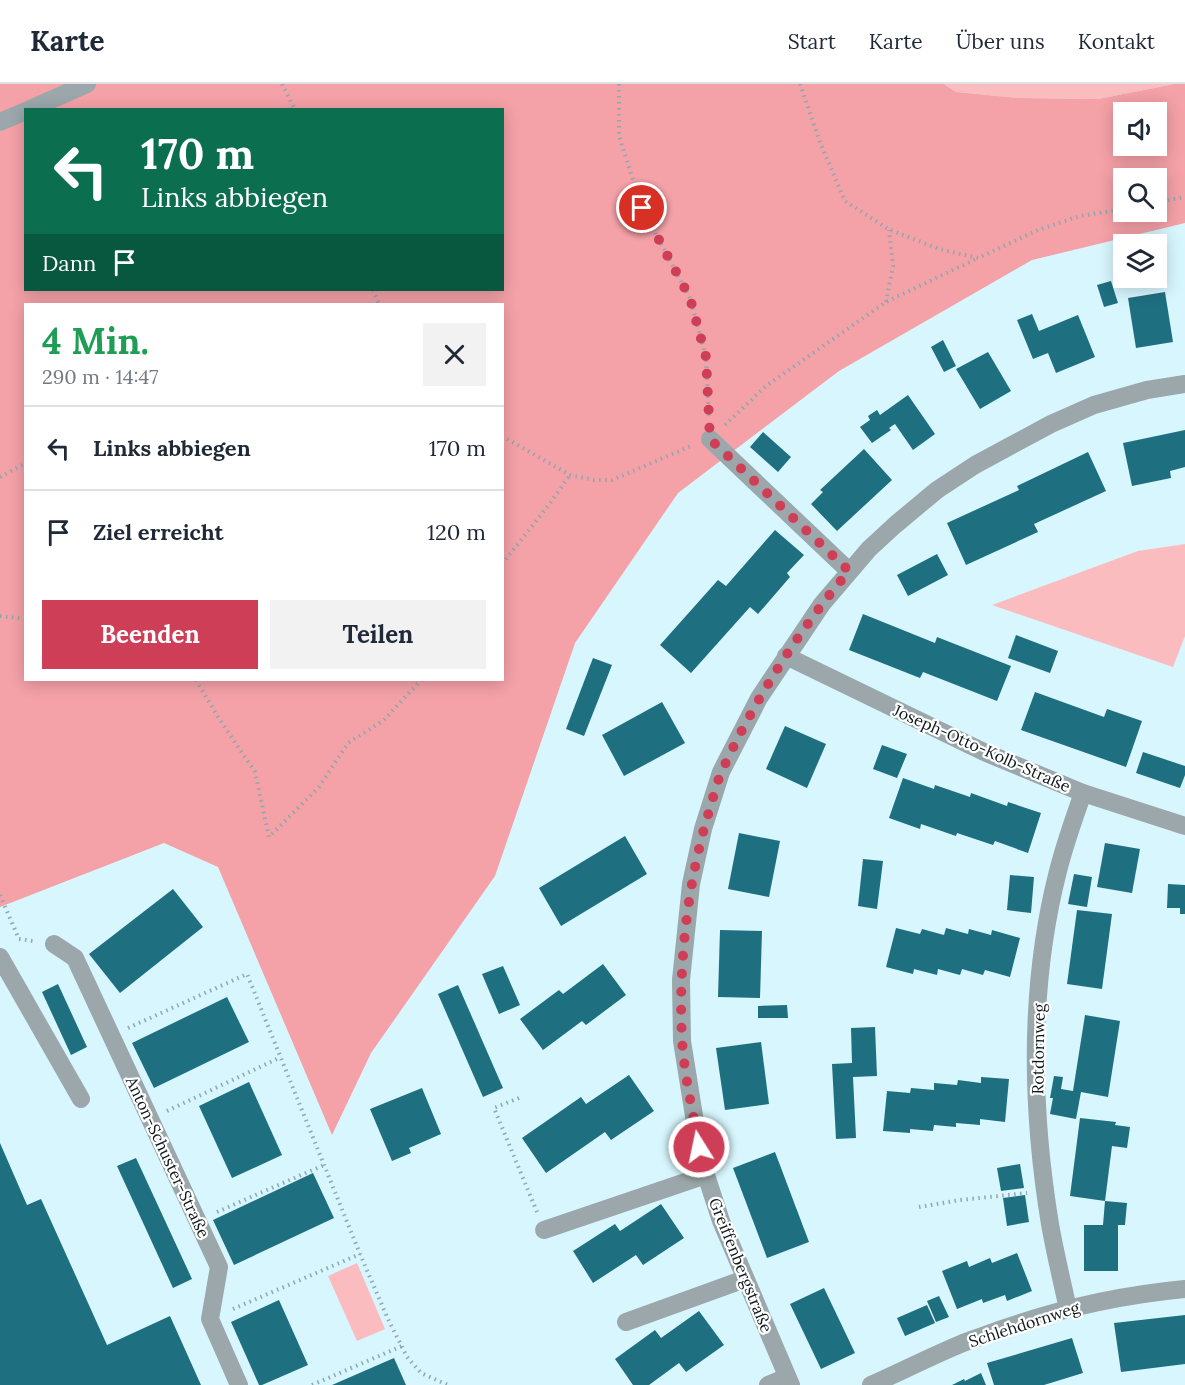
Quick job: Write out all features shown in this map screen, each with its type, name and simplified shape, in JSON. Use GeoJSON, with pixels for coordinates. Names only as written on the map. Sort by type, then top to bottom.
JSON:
{"type":"FeatureCollection","features":[{"type":"Feature","properties":{"kind":"street"},"geometry":{"type":"LineString","coordinates":[[32,108],[87,84]]}},
{"type":"Feature","properties":{"kind":"street"},"geometry":{"type":"LineString","coordinates":[[0,122],[24,111]]}},
{"type":"Feature","properties":{"kind":"street","name":"Greiffenbergstraße"},"geometry":{"type":"LineString","coordinates":[[789,1381],[745,1279],[706,1175],[699,1147],[682,1041],[681,980],[691,884],[703,829],[721,772],[759,699],[822,604],[869,549],[895,525],[937,490],[975,465],[1051,424],[1094,405],[1147,390],[1185,384]]}},
{"type":"Feature","properties":{"kind":"street"},"geometry":{"type":"LineString","coordinates":[[710,439],[849,571]]}},
{"type":"Feature","properties":{"kind":"street","name":"Joseph-Otto-Kolb-Straße"},"geometry":{"type":"LineString","coordinates":[[786,656],[984,753],[1083,793],[1185,826]]}},
{"type":"Feature","properties":{"kind":"street","name":"Rotdornweg"},"geometry":{"type":"LineString","coordinates":[[1068,1309],[1050,1226],[1037,1115],[1038,1005],[1048,921],[1058,872],[1083,793]]}},
{"type":"Feature","properties":{"kind":"street","name":"Anton-Schuster-Straße"},"geometry":{"type":"LineString","coordinates":[[54,944],[75,958],[219,1267],[210,1319]]}},
{"type":"Feature","properties":{"kind":"street"},"geometry":{"type":"LineString","coordinates":[[0,957],[81,1099]]}},
{"type":"Feature","properties":{"kind":"street"},"geometry":{"type":"LineString","coordinates":[[544,1230],[706,1175]]}},
{"type":"Feature","properties":{"kind":"street"},"geometry":{"type":"LineString","coordinates":[[626,1322],[745,1279]]}},
{"type":"Feature","properties":{"kind":"street","name":"Schlehdornweg"},"geometry":{"type":"LineString","coordinates":[[871,1385],[964,1342],[1018,1324],[1111,1299],[1185,1289]]}},
{"type":"Feature","properties":{"kind":"street"},"geometry":{"type":"LineString","coordinates":[[210,1319],[239,1385]]}},
{"type":"Feature","properties":{"kind":"street"},"geometry":{"type":"LineString","coordinates":[[768,1385],[789,1381]]}},
{"type":"Feature","properties":{"kind":"path"},"geometry":{"type":"LineString","coordinates":[[282,84],[294,108]]}},
{"type":"Feature","properties":{"kind":"path"},"geometry":{"type":"LineString","coordinates":[[619,84],[619,136],[642,208],[690,298],[706,357],[710,439]]}},
{"type":"Feature","properties":{"kind":"path"},"geometry":{"type":"LineString","coordinates":[[800,84],[821,144],[845,201],[888,229],[939,249],[978,258]]}},
{"type":"Feature","properties":{"kind":"path"},"geometry":{"type":"LineString","coordinates":[[1167,200],[1185,197]]}},
{"type":"Feature","properties":{"kind":"path"},"geometry":{"type":"LineString","coordinates":[[504,437],[570,475],[594,480],[612,480],[710,439],[766,386],[886,302],[1038,230],[1080,216],[1113,211]]}},
{"type":"Feature","properties":{"kind":"path"},"geometry":{"type":"LineString","coordinates":[[886,302],[893,267],[888,229]]}},
{"type":"Feature","properties":{"kind":"path"},"geometry":{"type":"LineString","coordinates":[[0,477],[24,464]]}},
{"type":"Feature","properties":{"kind":"path"},"geometry":{"type":"LineString","coordinates":[[504,561],[570,475]]}},
{"type":"Feature","properties":{"kind":"path"},"geometry":{"type":"LineString","coordinates":[[0,616],[24,619]]}},
{"type":"Feature","properties":{"kind":"path"},"geometry":{"type":"LineString","coordinates":[[197,681],[255,772],[269,837],[319,787],[348,743],[384,720],[420,681]]}},
{"type":"Feature","properties":{"kind":"path"},"geometry":{"type":"LineString","coordinates":[[0,895],[19,939],[54,944]]}},
{"type":"Feature","properties":{"kind":"path"},"geometry":{"type":"LineString","coordinates":[[111,1036],[248,974],[388,1319],[407,1357],[421,1373],[448,1385]]}},
{"type":"Feature","properties":{"kind":"path"},"geometry":{"type":"LineString","coordinates":[[150,1119],[281,1058]]}},
{"type":"Feature","properties":{"kind":"path"},"geometry":{"type":"LineString","coordinates":[[519,1098],[494,1108],[544,1230]]}},
{"type":"Feature","properties":{"kind":"path"},"geometry":{"type":"LineString","coordinates":[[197,1221],[324,1165]]}},
{"type":"Feature","properties":{"kind":"path"},"geometry":{"type":"LineString","coordinates":[[919,1207],[1045,1190]]}},
{"type":"Feature","properties":{"kind":"path"},"geometry":{"type":"LineString","coordinates":[[210,1319],[360,1254]]}},
{"type":"Feature","properties":{"kind":"path"},"geometry":{"type":"LineString","coordinates":[[312,1385],[402,1347]]}},
{"type":"Feature","properties":{"kind":"shaded area"},"geometry":{"type":"Polygon","coordinates":[[[0,84],[944,84],[956,92],[1018,98],[1098,99],[1174,84],[1185,84],[1185,223],[1140,234],[1113,234],[1113,240],[1032,260],[839,371],[678,493],[575,643],[495,876],[371,1053],[332,1135],[218,867],[164,843],[0,907],[0,84]]]}},
{"type":"Feature","properties":{"kind":"shaded area"},"geometry":{"type":"Polygon","coordinates":[[[944,84],[1174,84],[1098,99],[1018,98],[956,92],[944,84]]]}},
{"type":"Feature","properties":{"kind":"shaded area"},"geometry":{"type":"Polygon","coordinates":[[[1185,544],[1185,636],[1173,667],[992,605],[1138,551],[1185,544]]]}},
{"type":"Feature","properties":{"kind":"shaded area"},"geometry":{"type":"Polygon","coordinates":[[[357,1263],[385,1329],[357,1341],[328,1276],[357,1263]]]}},
{"type":"Feature","properties":{"kind":"building"},"geometry":{"type":"Polygon","coordinates":[[[1111,281],[1118,303],[1104,307],[1097,285],[1111,281]]]}},
{"type":"Feature","properties":{"kind":"building"},"geometry":{"type":"Polygon","coordinates":[[[1165,292],[1173,342],[1136,348],[1128,298],[1165,292]]]}},
{"type":"Feature","properties":{"kind":"building"},"geometry":{"type":"Polygon","coordinates":[[[1032,314],[1039,331],[1078,315],[1095,357],[1056,373],[1048,353],[1033,359],[1017,320],[1032,314]]]}},
{"type":"Feature","properties":{"kind":"building"},"geometry":{"type":"Polygon","coordinates":[[[943,340],[956,366],[944,372],[931,347],[943,340]]]}},
{"type":"Feature","properties":{"kind":"building"},"geometry":{"type":"Polygon","coordinates":[[[988,352],[1011,391],[980,409],[956,369],[988,352]]]}},
{"type":"Feature","properties":{"kind":"building"},"geometry":{"type":"Polygon","coordinates":[[[908,395],[935,434],[913,450],[895,424],[889,428],[891,430],[872,443],[860,427],[870,420],[868,416],[877,410],[880,415],[908,395]]]}},
{"type":"Feature","properties":{"kind":"building"},"geometry":{"type":"Polygon","coordinates":[[[1185,430],[1185,467],[1170,471],[1171,478],[1132,486],[1123,443],[1185,430]]]}},
{"type":"Feature","properties":{"kind":"building"},"geometry":{"type":"Polygon","coordinates":[[[763,432],[791,457],[778,472],[750,447],[763,432]]]}},
{"type":"Feature","properties":{"kind":"building"},"geometry":{"type":"Polygon","coordinates":[[[864,449],[892,480],[837,531],[811,504],[823,492],[820,490],[864,449]]]}},
{"type":"Feature","properties":{"kind":"building"},"geometry":{"type":"Polygon","coordinates":[[[1088,452],[1106,491],[1034,524],[1038,532],[966,565],[947,523],[1019,490],[1017,486],[1088,452]]]}},
{"type":"Feature","properties":{"kind":"building"},"geometry":{"type":"Polygon","coordinates":[[[775,530],[804,555],[787,573],[790,577],[758,614],[750,607],[691,673],[660,645],[718,580],[726,586],[775,530]]]}},
{"type":"Feature","properties":{"kind":"building"},"geometry":{"type":"Polygon","coordinates":[[[937,554],[948,575],[908,596],[897,575],[937,554]]]}},
{"type":"Feature","properties":{"kind":"building"},"geometry":{"type":"Polygon","coordinates":[[[863,614],[935,643],[937,637],[1011,666],[997,701],[923,672],[920,678],[849,650],[863,614]]]}},
{"type":"Feature","properties":{"kind":"building"},"geometry":{"type":"Polygon","coordinates":[[[1016,635],[1058,651],[1050,673],[1008,658],[1016,635]]]}},
{"type":"Feature","properties":{"kind":"building"},"geometry":{"type":"Polygon","coordinates":[[[593,658],[612,665],[584,736],[566,729],[593,658]]]}},
{"type":"Feature","properties":{"kind":"building"},"geometry":{"type":"Polygon","coordinates":[[[1035,692],[1104,717],[1107,709],[1142,721],[1126,767],[1021,730],[1035,692]]]}},
{"type":"Feature","properties":{"kind":"building"},"geometry":{"type":"Polygon","coordinates":[[[662,702],[685,743],[624,776],[602,735],[662,702]]]}},
{"type":"Feature","properties":{"kind":"building"},"geometry":{"type":"Polygon","coordinates":[[[785,726],[826,744],[807,788],[766,769],[785,726]]]}},
{"type":"Feature","properties":{"kind":"building"},"geometry":{"type":"Polygon","coordinates":[[[882,745],[907,754],[897,778],[873,769],[882,745]]]}},
{"type":"Feature","properties":{"kind":"building"},"geometry":{"type":"Polygon","coordinates":[[[1143,752],[1185,766],[1185,775],[1180,788],[1136,773],[1143,752]]]}},
{"type":"Feature","properties":{"kind":"building"},"geometry":{"type":"Polygon","coordinates":[[[903,778],[934,789],[935,785],[970,797],[971,793],[1007,806],[1008,802],[1041,813],[1028,853],[995,841],[993,845],[921,824],[920,829],[889,818],[903,778]]]}},
{"type":"Feature","properties":{"kind":"building"},"geometry":{"type":"Polygon","coordinates":[[[739,833],[780,841],[769,897],[728,889],[739,833]]]}},
{"type":"Feature","properties":{"kind":"building"},"geometry":{"type":"Polygon","coordinates":[[[625,836],[647,874],[561,926],[539,888],[625,836]]]}},
{"type":"Feature","properties":{"kind":"building"},"geometry":{"type":"Polygon","coordinates":[[[1105,843],[1140,849],[1132,893],[1097,887],[1105,843]]]}},
{"type":"Feature","properties":{"kind":"building"},"geometry":{"type":"Polygon","coordinates":[[[863,859],[883,861],[877,909],[858,906],[863,859]]]}},
{"type":"Feature","properties":{"kind":"building"},"geometry":{"type":"Polygon","coordinates":[[[1074,874],[1092,877],[1087,907],[1068,904],[1074,874]]]}},
{"type":"Feature","properties":{"kind":"building"},"geometry":{"type":"Polygon","coordinates":[[[1010,875],[1034,877],[1031,913],[1007,910],[1010,875]]]}},
{"type":"Feature","properties":{"kind":"building"},"geometry":{"type":"Polygon","coordinates":[[[1168,884],[1185,885],[1185,914],[1180,914],[1180,908],[1167,908],[1168,884]]]}},
{"type":"Feature","properties":{"kind":"building"},"geometry":{"type":"Polygon","coordinates":[[[173,889],[203,927],[120,993],[89,954],[173,889]]]}},
{"type":"Feature","properties":{"kind":"building"},"geometry":{"type":"Polygon","coordinates":[[[1077,910],[1112,914],[1102,989],[1067,984],[1077,910]]]}},
{"type":"Feature","properties":{"kind":"building"},"geometry":{"type":"Polygon","coordinates":[[[896,928],[920,934],[922,929],[944,935],[946,928],[968,934],[969,929],[991,935],[992,930],[1020,938],[1010,977],[985,970],[983,975],[962,969],[960,975],[938,969],[937,975],[914,969],[913,974],[886,967],[896,928]]]}},
{"type":"Feature","properties":{"kind":"building"},"geometry":{"type":"Polygon","coordinates":[[[720,930],[762,931],[760,998],[718,997],[720,930]]]}},
{"type":"Feature","properties":{"kind":"building"},"geometry":{"type":"Polygon","coordinates":[[[603,964],[626,995],[586,1025],[582,1021],[543,1050],[520,1019],[559,990],[563,994],[603,964]]]}},
{"type":"Feature","properties":{"kind":"building"},"geometry":{"type":"Polygon","coordinates":[[[503,966],[520,1005],[499,1014],[482,974],[503,966]]]}},
{"type":"Feature","properties":{"kind":"building"},"geometry":{"type":"Polygon","coordinates":[[[58,984],[87,1047],[71,1055],[42,992],[58,984]]]}},
{"type":"Feature","properties":{"kind":"building"},"geometry":{"type":"Polygon","coordinates":[[[458,985],[503,1088],[483,1097],[438,994],[458,985]]]}},
{"type":"Feature","properties":{"kind":"building"},"geometry":{"type":"Polygon","coordinates":[[[227,997],[249,1042],[154,1088],[132,1043],[227,997]]]}},
{"type":"Feature","properties":{"kind":"building"},"geometry":{"type":"Polygon","coordinates":[[[787,1005],[788,1018],[758,1018],[758,1006],[787,1005]]]}},
{"type":"Feature","properties":{"kind":"building"},"geometry":{"type":"Polygon","coordinates":[[[1085,1015],[1120,1021],[1108,1097],[1081,1092],[1076,1119],[1050,1114],[1054,1076],[1063,1077],[1061,1089],[1073,1091],[1085,1015]]]}},
{"type":"Feature","properties":{"kind":"building"},"geometry":{"type":"Polygon","coordinates":[[[875,1027],[877,1076],[853,1077],[856,1138],[836,1139],[832,1064],[852,1063],[851,1028],[875,1027]]]}},
{"type":"Feature","properties":{"kind":"building"},"geometry":{"type":"Polygon","coordinates":[[[761,1042],[769,1104],[725,1110],[716,1048],[761,1042]]]}},
{"type":"Feature","properties":{"kind":"building"},"geometry":{"type":"Polygon","coordinates":[[[629,1075],[654,1111],[611,1140],[605,1132],[546,1173],[522,1138],[581,1097],[586,1104],[629,1075]]]}},
{"type":"Feature","properties":{"kind":"building"},"geometry":{"type":"Polygon","coordinates":[[[981,1077],[1009,1079],[1005,1122],[980,1119],[980,1125],[956,1123],[956,1127],[934,1125],[933,1131],[910,1129],[910,1133],[883,1131],[887,1091],[910,1093],[911,1088],[934,1090],[934,1083],[957,1085],[958,1080],[981,1083],[981,1077]]]}},
{"type":"Feature","properties":{"kind":"building"},"geometry":{"type":"Polygon","coordinates":[[[249,1082],[282,1155],[232,1178],[199,1106],[249,1082]]]}},
{"type":"Feature","properties":{"kind":"building"},"geometry":{"type":"Polygon","coordinates":[[[422,1088],[441,1134],[409,1148],[411,1153],[392,1161],[370,1109],[422,1088]]]}},
{"type":"Feature","properties":{"kind":"building"},"geometry":{"type":"Polygon","coordinates":[[[1080,1118],[1116,1122],[1115,1125],[1130,1127],[1127,1148],[1112,1146],[1105,1201],[1070,1196],[1080,1118]]]}},
{"type":"Feature","properties":{"kind":"building"},"geometry":{"type":"Polygon","coordinates":[[[0,1143],[27,1205],[41,1199],[107,1345],[170,1316],[201,1385],[0,1385],[0,1143]]]}},
{"type":"Feature","properties":{"kind":"building"},"geometry":{"type":"Polygon","coordinates":[[[775,1152],[809,1242],[767,1258],[733,1168],[775,1152]]]}},
{"type":"Feature","properties":{"kind":"building"},"geometry":{"type":"Polygon","coordinates":[[[136,1158],[192,1279],[173,1288],[117,1166],[136,1158]]]}},
{"type":"Feature","properties":{"kind":"building"},"geometry":{"type":"Polygon","coordinates":[[[1020,1164],[1024,1188],[1001,1191],[997,1168],[1020,1164]]]}},
{"type":"Feature","properties":{"kind":"building"},"geometry":{"type":"Polygon","coordinates":[[[313,1173],[334,1218],[234,1265],[213,1220],[313,1173]]]}},
{"type":"Feature","properties":{"kind":"building"},"geometry":{"type":"Polygon","coordinates":[[[1025,1195],[1029,1222],[1007,1226],[1003,1198],[1025,1195]]]}},
{"type":"Feature","properties":{"kind":"building"},"geometry":{"type":"Polygon","coordinates":[[[1105,1201],[1127,1203],[1125,1225],[1118,1225],[1118,1271],[1084,1271],[1084,1225],[1103,1225],[1105,1201]]]}},
{"type":"Feature","properties":{"kind":"building"},"geometry":{"type":"Polygon","coordinates":[[[661,1204],[684,1238],[643,1265],[636,1255],[593,1283],[573,1251],[615,1224],[620,1231],[661,1204]]]}},
{"type":"Feature","properties":{"kind":"building"},"geometry":{"type":"Polygon","coordinates":[[[1017,1253],[1032,1291],[1007,1301],[1005,1295],[983,1303],[982,1299],[957,1309],[942,1271],[967,1261],[969,1267],[990,1258],[992,1263],[1017,1253]]]}},
{"type":"Feature","properties":{"kind":"building"},"geometry":{"type":"Polygon","coordinates":[[[824,1288],[855,1353],[821,1369],[790,1304],[824,1288]]]}},
{"type":"Feature","properties":{"kind":"building"},"geometry":{"type":"Polygon","coordinates":[[[939,1296],[949,1317],[936,1322],[927,1301],[939,1296]]]}},
{"type":"Feature","properties":{"kind":"building"},"geometry":{"type":"Polygon","coordinates":[[[279,1300],[308,1365],[259,1385],[231,1322],[279,1300]]]}},
{"type":"Feature","properties":{"kind":"building"},"geometry":{"type":"Polygon","coordinates":[[[927,1305],[935,1323],[905,1336],[897,1318],[927,1305]]]}},
{"type":"Feature","properties":{"kind":"building"},"geometry":{"type":"Polygon","coordinates":[[[699,1311],[724,1345],[686,1372],[679,1363],[649,1385],[633,1385],[615,1359],[655,1330],[661,1338],[699,1311]]]}},
{"type":"Feature","properties":{"kind":"building"},"geometry":{"type":"Polygon","coordinates":[[[1185,1315],[1185,1364],[1121,1372],[1114,1323],[1185,1315]]]}},
{"type":"Feature","properties":{"kind":"building"},"geometry":{"type":"Polygon","coordinates":[[[1072,1338],[1083,1373],[1044,1385],[994,1385],[987,1363],[1072,1338]]]}},
{"type":"Feature","properties":{"kind":"building"},"geometry":{"type":"Polygon","coordinates":[[[394,1358],[406,1385],[332,1385],[394,1358]]]}},
{"type":"Feature","properties":{"kind":"building"},"geometry":{"type":"Polygon","coordinates":[[[981,1373],[986,1385],[952,1385],[964,1379],[965,1381],[981,1373]]]}},
{"type":"Feature","properties":{"kind":"route"},"geometry":{"type":"LineString","coordinates":[[642,208],[690,298],[706,357],[710,439],[849,571],[822,604],[759,699],[721,772],[703,829],[691,884],[681,980],[682,1041],[699,1147]]}}]}
